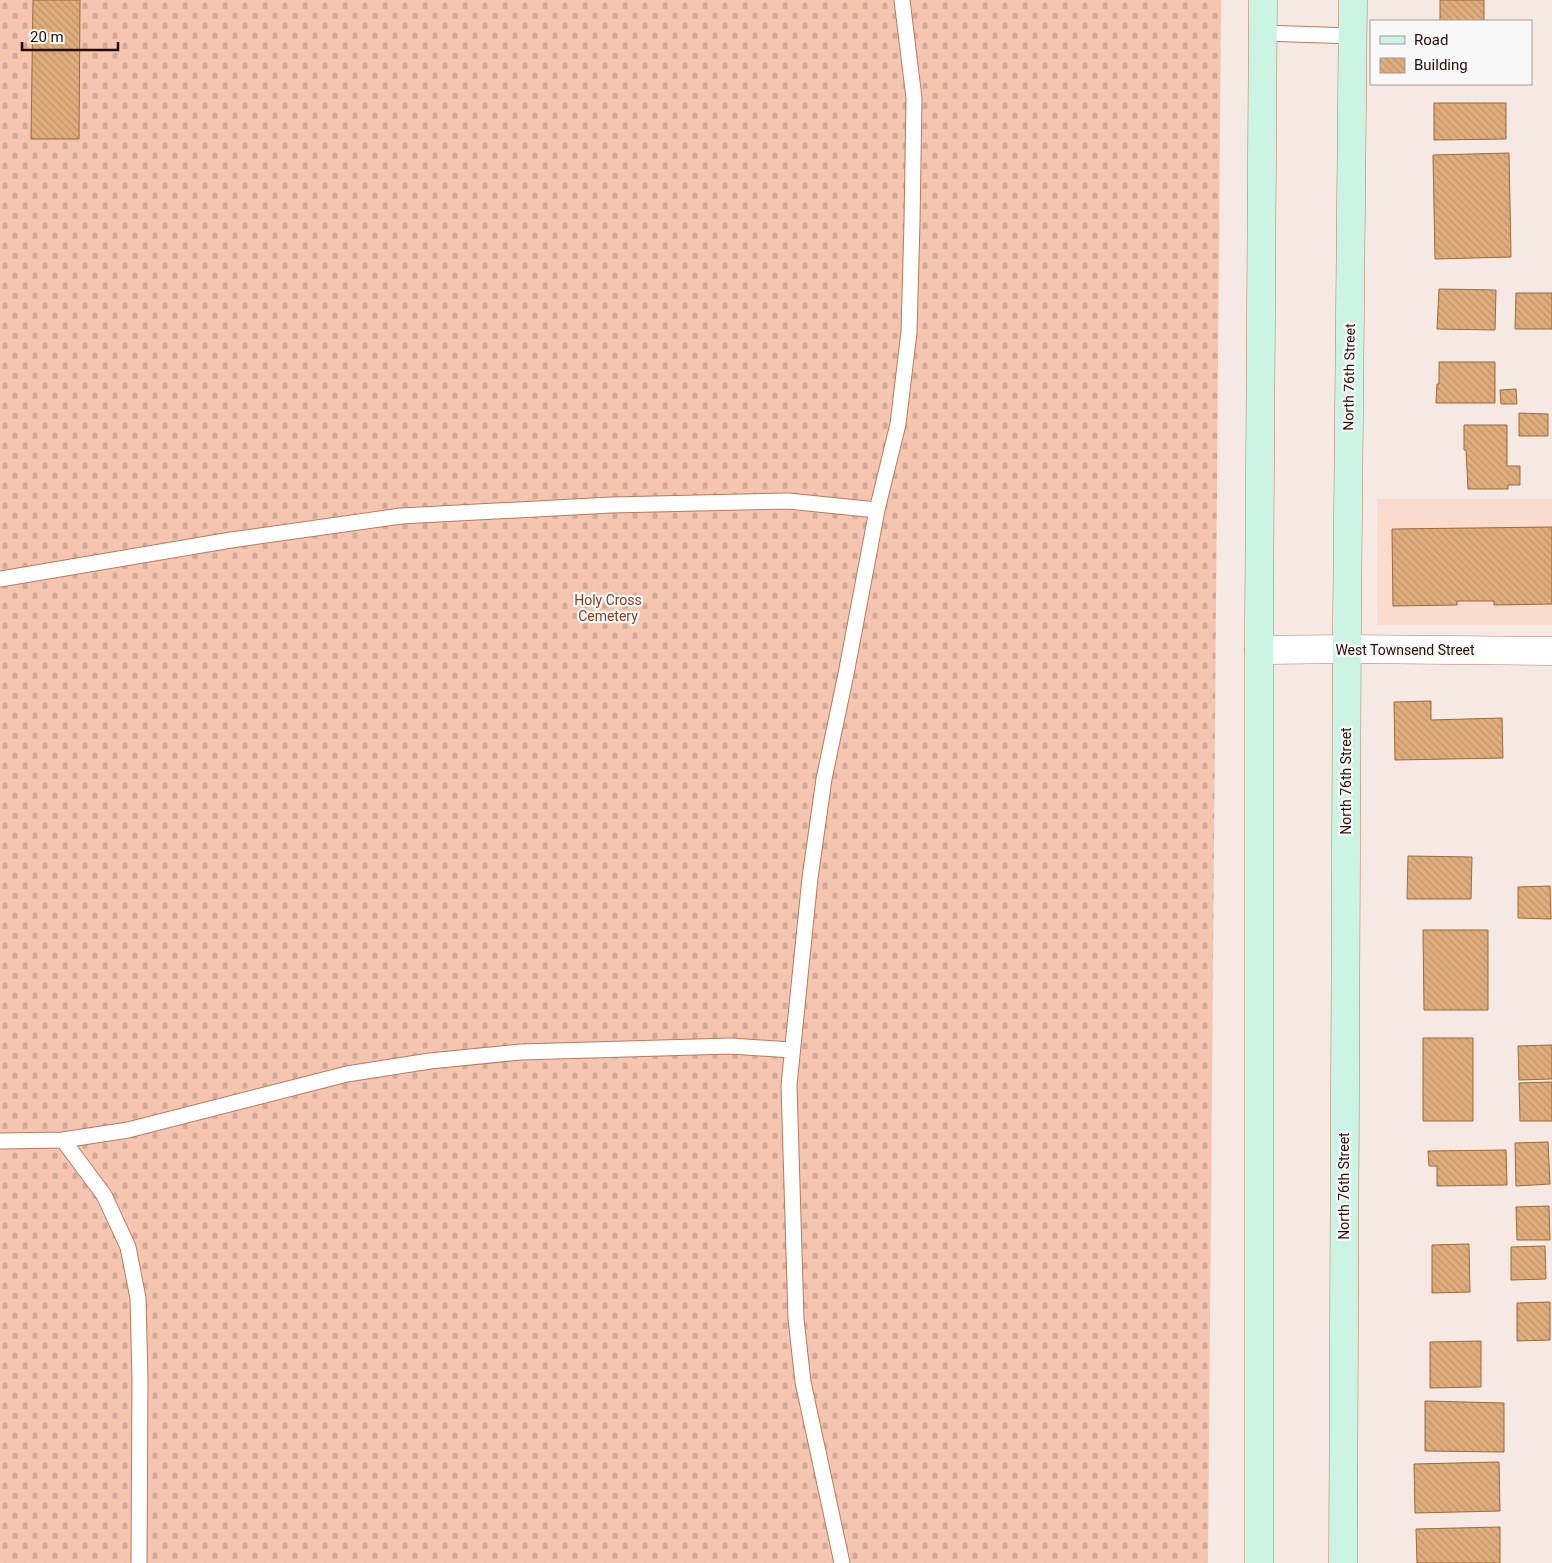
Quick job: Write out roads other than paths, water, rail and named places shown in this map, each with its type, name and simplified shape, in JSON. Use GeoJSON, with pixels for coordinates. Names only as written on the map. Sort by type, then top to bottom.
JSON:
{"type":"FeatureCollection","features":[{"type":"Feature","properties":{"kind":"main road"},"geometry":{"type":"LineString","coordinates":[[1259,1563],[1259,650],[1263,0]]}},
{"type":"Feature","properties":{"kind":"main road","name":"North 76th Street"},"geometry":{"type":"LineString","coordinates":[[1343,1563],[1346,649],[1353,0]]}},
{"type":"Feature","properties":{"kind":"street","name":"West Townsend Street"},"geometry":{"type":"LineString","coordinates":[[1259,650],[1552,651]]}},
{"type":"Feature","properties":{"kind":"lane"},"geometry":{"type":"LineString","coordinates":[[842,1563],[803,1382],[796,1319],[788,1085],[810,878],[824,779],[877,510],[898,424],[909,332],[914,98],[902,0]]}},
{"type":"Feature","properties":{"kind":"lane"},"geometry":{"type":"LineString","coordinates":[[1262,33],[1353,36]]}},
{"type":"Feature","properties":{"kind":"lane"},"geometry":{"type":"LineString","coordinates":[[0,579],[231,540],[401,516],[610,504],[788,501],[877,510]]}},
{"type":"Feature","properties":{"kind":"lane"},"geometry":{"type":"LineString","coordinates":[[0,1141],[63,1140],[128,1130],[347,1074],[430,1061],[522,1052],[731,1046],[792,1050]]}},
{"type":"Feature","properties":{"kind":"lane"},"geometry":{"type":"LineString","coordinates":[[63,1140],[104,1195],[128,1246],[138,1298],[140,1379],[138,1563]]}},
{"type":"Feature","properties":{"kind":"park label","name":"Holy Cross Cemetery"},"geometry":{"type":"Point","coordinates":[608,608]}}]}
